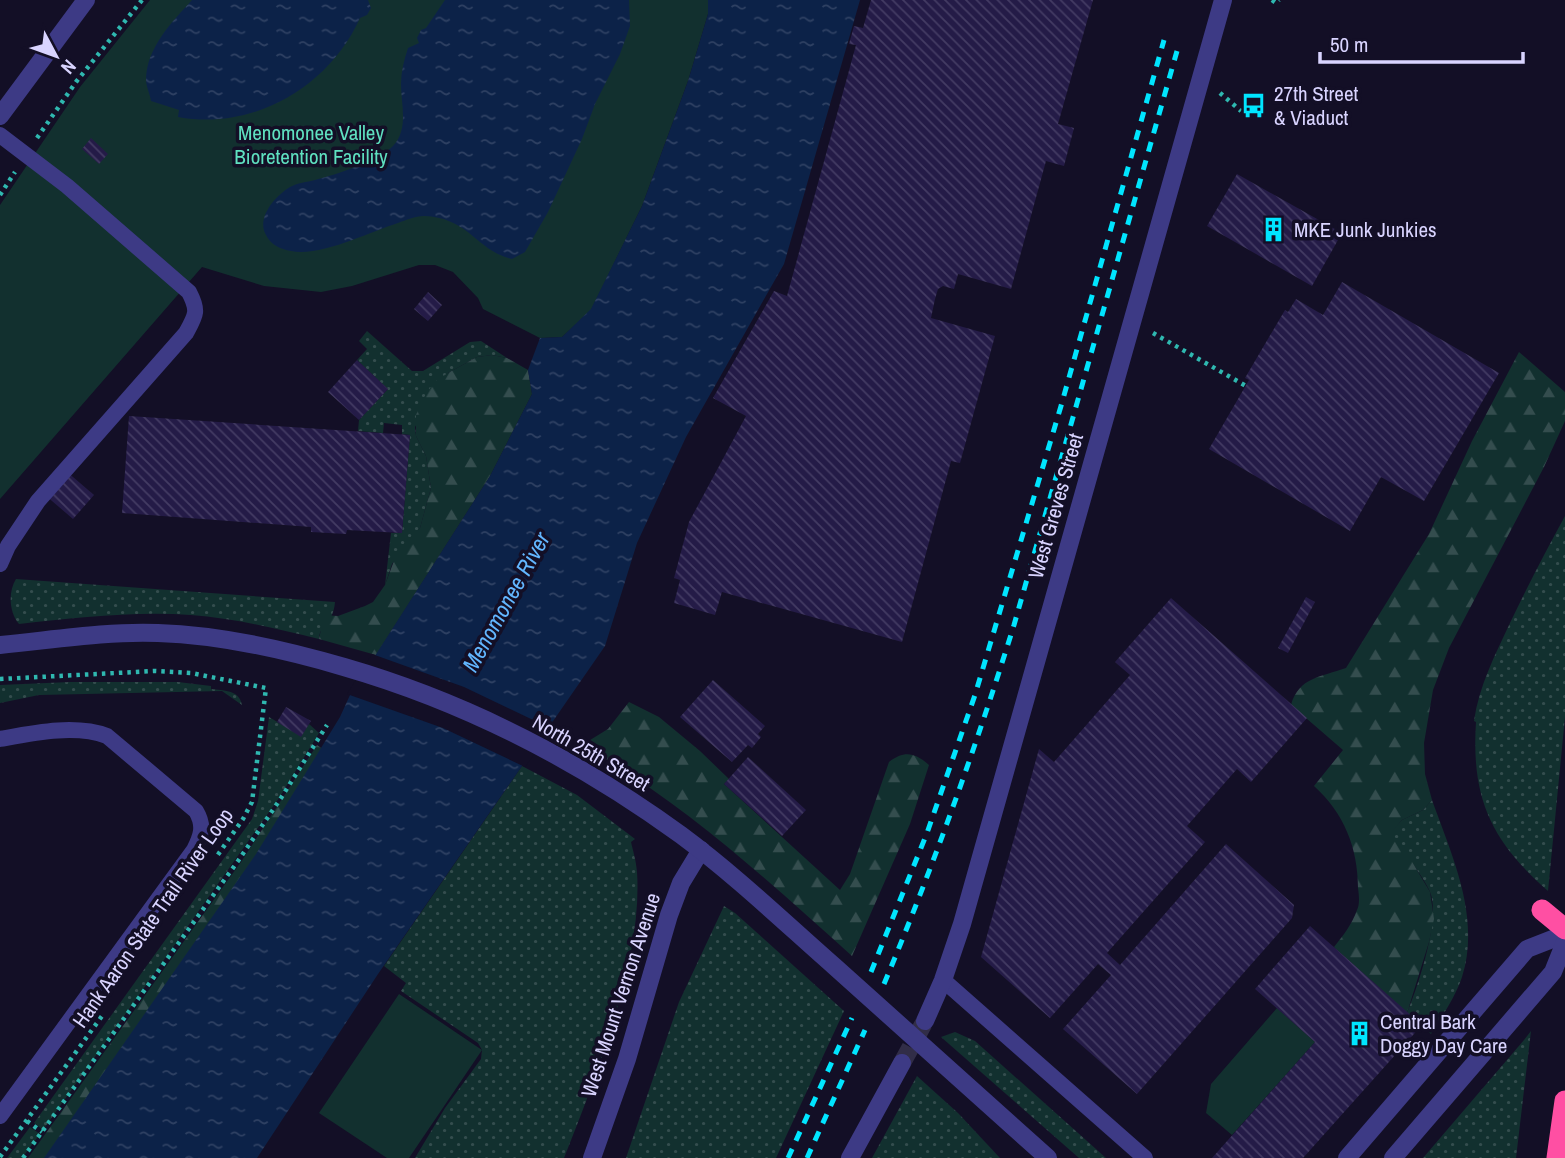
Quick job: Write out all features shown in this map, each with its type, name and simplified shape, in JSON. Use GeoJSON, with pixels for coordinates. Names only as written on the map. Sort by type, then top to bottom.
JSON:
{"type":"FeatureCollection","features":[{"type":"Feature","properties":{"kind":"highway"},"geometry":{"type":"LineString","coordinates":[[1542,910],[1565,932]]}},
{"type":"Feature","properties":{"kind":"highway"},"geometry":{"type":"LineString","coordinates":[[1557,1158],[1565,1101]]}},
{"type":"Feature","properties":{"kind":"street"},"geometry":{"type":"LineString","coordinates":[[0,116],[86,0]]}},
{"type":"Feature","properties":{"kind":"street","name":"West Greves Street"},"geometry":{"type":"LineString","coordinates":[[925,1021],[943,980],[962,924],[1223,0]]}},
{"type":"Feature","properties":{"kind":"street","name":"North 25th Street"},"geometry":{"type":"LineString","coordinates":[[0,645],[113,633],[157,633],[234,641],[317,659],[370,675],[449,704],[521,737],[590,774],[701,850],[1048,1158]]}},
{"type":"Feature","properties":{"kind":"street","name":"West Mount Vernon Avenue"},"geometry":{"type":"LineString","coordinates":[[592,1158],[626,1059],[669,915],[681,883],[701,850]]}},
{"type":"Feature","properties":{"kind":"street"},"geometry":{"type":"LineString","coordinates":[[1347,1158],[1527,949],[1565,932]]}},
{"type":"Feature","properties":{"kind":"street"},"geometry":{"type":"LineString","coordinates":[[1394,1158],[1553,972],[1565,942]]}},
{"type":"Feature","properties":{"kind":"street"},"geometry":{"type":"LineString","coordinates":[[850,1158],[901,1063]]}},
{"type":"Feature","properties":{"kind":"lane"},"geometry":{"type":"LineString","coordinates":[[0,135],[67,186],[189,292],[195,302],[196,315],[186,333],[38,501],[8,546],[0,564]]}},
{"type":"Feature","properties":{"kind":"lane"},"geometry":{"type":"LineString","coordinates":[[0,739],[74,731],[95,732],[107,736],[196,811],[202,821],[201,835],[194,850],[0,1116]]}},
{"type":"Feature","properties":{"kind":"lane"},"geometry":{"type":"LineString","coordinates":[[943,980],[1146,1158]]}},
{"type":"Feature","properties":{"kind":"path"},"geometry":{"type":"LineString","coordinates":[[0,195],[76,82],[142,0]]}},
{"type":"Feature","properties":{"kind":"path"},"geometry":{"type":"LineString","coordinates":[[1272,0],[1276,3],[1282,0]]}},
{"type":"Feature","properties":{"kind":"path"},"geometry":{"type":"LineString","coordinates":[[1215,89],[1241,111]]}},
{"type":"Feature","properties":{"kind":"path"},"geometry":{"type":"LineString","coordinates":[[1153,333],[1246,386]]}},
{"type":"Feature","properties":{"kind":"path","name":"Hank Aaron State Trail River Loop"},"geometry":{"type":"LineString","coordinates":[[0,679],[155,671],[191,673],[266,688],[252,802],[212,863]]}},
{"type":"Feature","properties":{"kind":"path"},"geometry":{"type":"LineString","coordinates":[[23,1158],[238,861],[327,725]]}},
{"type":"Feature","properties":{"kind":"path","name":"Hank Aaron State Trail River Loop"},"geometry":{"type":"LineString","coordinates":[[0,1157],[110,1005]]}},
{"type":"Feature","properties":{"kind":"path"},"geometry":{"type":"LineString","coordinates":[[27,1121],[42,1132]]}},
{"type":"Feature","properties":{"kind":"green space","name":"Menomonee Valley Bioretention Facility"},"geometry":{"type":"Polygon","coordinates":[[[150,0],[708,0],[708,14],[688,81],[642,206],[591,310],[562,337],[540,338],[483,309],[478,298],[453,272],[435,265],[419,265],[352,286],[321,292],[264,286],[202,267],[0,499],[0,205],[80,87],[150,0]]]}},
{"type":"Feature","properties":{"kind":"green space"},"geometry":{"type":"Polygon","coordinates":[[[367,331],[412,371],[423,371],[470,342],[481,341],[507,358],[492,355],[477,357],[448,373],[415,427],[416,436],[426,456],[431,488],[420,528],[392,564],[385,585],[391,533],[402,533],[410,435],[402,434],[402,425],[384,423],[383,433],[358,431],[359,420],[388,389],[357,360],[367,349],[359,341],[367,331]]]}},
{"type":"Feature","properties":{"kind":"green space"},"geometry":{"type":"Polygon","coordinates":[[[1519,352],[1565,392],[1565,421],[1544,467],[1449,648],[1433,690],[1424,743],[1425,774],[1432,800],[1423,810],[1402,820],[1391,833],[1405,850],[1430,892],[1434,919],[1407,1013],[1334,947],[1358,908],[1357,873],[1347,832],[1334,808],[1314,786],[1343,750],[1291,705],[1305,683],[1346,668],[1429,534],[1472,441],[1519,352]]]}},
{"type":"Feature","properties":{"kind":"green space"},"geometry":{"type":"Polygon","coordinates":[[[492,355],[507,358],[528,370],[532,394],[490,476],[376,655],[319,639],[324,615],[338,616],[373,602],[385,585],[398,550],[420,528],[431,488],[426,456],[416,436],[416,415],[423,399],[434,382],[448,373],[477,357],[492,355]]]}},
{"type":"Feature","properties":{"kind":"green space"},"geometry":{"type":"Polygon","coordinates":[[[1565,516],[1565,717],[1548,891],[1512,854],[1489,816],[1477,773],[1474,721],[1493,659],[1565,516]]]}},
{"type":"Feature","properties":{"kind":"green space"},"geometry":{"type":"Polygon","coordinates":[[[16,579],[335,602],[332,615],[319,639],[239,621],[191,615],[83,617],[19,624],[13,614],[11,602],[16,579]]]}},
{"type":"Feature","properties":{"kind":"green space"},"geometry":{"type":"Polygon","coordinates":[[[178,682],[211,686],[211,689],[234,693],[242,705],[222,691],[39,695],[0,703],[0,685],[178,682]]]}},
{"type":"Feature","properties":{"kind":"green space"},"geometry":{"type":"Polygon","coordinates":[[[629,702],[659,717],[700,751],[729,779],[724,784],[840,890],[850,874],[889,762],[910,754],[929,765],[910,824],[852,956],[723,843],[655,791],[582,745],[608,729],[629,702]]]}},
{"type":"Feature","properties":{"kind":"green space"},"geometry":{"type":"Polygon","coordinates":[[[269,717],[301,736],[309,724],[319,733],[279,798],[43,1130],[34,1123],[252,819],[258,801],[269,717]]]}},
{"type":"Feature","properties":{"kind":"green space"},"geometry":{"type":"Polygon","coordinates":[[[317,745],[327,752],[60,1158],[28,1158],[241,862],[317,745]]]}},
{"type":"Feature","properties":{"kind":"green space"},"geometry":{"type":"Polygon","coordinates":[[[522,766],[577,795],[635,839],[631,842],[637,872],[633,942],[615,1017],[564,1158],[415,1158],[445,1108],[481,1059],[482,1050],[478,1043],[401,991],[406,983],[384,966],[522,766]]]}},
{"type":"Feature","properties":{"kind":"green space"},"geometry":{"type":"Polygon","coordinates":[[[1432,800],[1462,887],[1468,932],[1462,977],[1452,1000],[1431,1034],[1407,1013],[1427,952],[1433,904],[1423,879],[1390,833],[1402,820],[1423,810],[1432,800]]]}},
{"type":"Feature","properties":{"kind":"green space"},"geometry":{"type":"Polygon","coordinates":[[[724,906],[844,1011],[776,1158],[626,1158],[679,1002],[724,906]]]}},
{"type":"Feature","properties":{"kind":"green space"},"geometry":{"type":"Polygon","coordinates":[[[399,994],[482,1050],[409,1158],[387,1158],[319,1113],[399,994]]]}},
{"type":"Feature","properties":{"kind":"green space"},"geometry":{"type":"Polygon","coordinates":[[[1277,1008],[1315,1042],[1232,1135],[1206,1113],[1211,1084],[1277,1008]]]}},
{"type":"Feature","properties":{"kind":"green space"},"geometry":{"type":"Polygon","coordinates":[[[1531,1031],[1516,1158],[1423,1158],[1524,1040],[1531,1031]]]}},
{"type":"Feature","properties":{"kind":"green space"},"geometry":{"type":"Polygon","coordinates":[[[955,1032],[975,1041],[1106,1158],[1079,1158],[941,1037],[955,1032]]]}},
{"type":"Feature","properties":{"kind":"green space"},"geometry":{"type":"Polygon","coordinates":[[[917,1076],[958,1113],[1000,1158],[872,1158],[917,1076]]]}},
{"type":"Feature","properties":{"kind":"green space"},"geometry":{"type":"Polygon","coordinates":[[[30,1127],[40,1134],[22,1158],[7,1158],[30,1127]]]}},
{"type":"Feature","properties":{"kind":"water"},"geometry":{"type":"Polygon","coordinates":[[[192,0],[368,0],[371,8],[367,15],[360,18],[329,65],[286,99],[234,117],[206,120],[178,117],[179,110],[151,101],[146,82],[147,68],[155,46],[192,0]]]}},
{"type":"Feature","properties":{"kind":"water"},"geometry":{"type":"Polygon","coordinates":[[[445,0],[629,0],[630,26],[620,54],[548,212],[525,252],[512,259],[499,255],[452,222],[424,216],[316,250],[291,251],[273,244],[266,235],[263,222],[273,202],[284,191],[367,162],[386,152],[398,139],[403,124],[401,84],[408,48],[419,43],[417,38],[421,30],[426,28],[445,0]]]}},
{"type":"Feature","properties":{"kind":"water","name":"Menomonee River"},"geometry":{"type":"Polygon","coordinates":[[[708,0],[860,0],[784,264],[686,437],[637,543],[605,646],[378,974],[257,1158],[44,1158],[256,854],[340,717],[350,695],[490,476],[532,394],[528,370],[540,338],[562,337],[591,309],[642,206],[688,81],[708,14],[708,0]]]}},
{"type":"Feature","properties":{"kind":"pier"},"geometry":{"type":"Polygon","coordinates":[[[372,654],[464,687],[552,729],[525,767],[443,728],[347,694],[372,654]]]}},
{"type":"Feature","properties":{"kind":"building"},"geometry":{"type":"Polygon","coordinates":[[[871,0],[1093,0],[1058,124],[1074,128],[1064,166],[1046,161],[1011,289],[958,274],[954,289],[943,286],[938,289],[935,299],[931,318],[995,336],[960,463],[951,461],[902,642],[722,592],[715,615],[674,603],[680,580],[674,578],[689,522],[746,416],[713,398],[774,291],[787,296],[856,45],[849,44],[854,26],[863,28],[871,0]]]}},
{"type":"Feature","properties":{"kind":"building"},"geometry":{"type":"Polygon","coordinates":[[[91,138],[108,154],[99,164],[82,149],[91,138]]]}},
{"type":"Feature","properties":{"kind":"building","name":"MKE Junk Junkies"},"geometry":{"type":"Polygon","coordinates":[[[1237,174],[1342,233],[1312,286],[1207,226],[1237,174]]]}},
{"type":"Feature","properties":{"kind":"building"},"geometry":{"type":"Polygon","coordinates":[[[1342,282],[1499,373],[1424,501],[1381,477],[1350,531],[1209,449],[1249,380],[1245,378],[1285,310],[1288,312],[1296,299],[1323,315],[1342,282]]]}},
{"type":"Feature","properties":{"kind":"building"},"geometry":{"type":"Polygon","coordinates":[[[428,292],[442,305],[428,321],[414,309],[428,292]]]}},
{"type":"Feature","properties":{"kind":"building"},"geometry":{"type":"Polygon","coordinates":[[[357,360],[388,389],[359,420],[328,392],[357,360]]]}},
{"type":"Feature","properties":{"kind":"building"},"geometry":{"type":"Polygon","coordinates":[[[129,416],[410,435],[402,533],[347,530],[346,534],[311,532],[311,527],[122,513],[129,416]]]}},
{"type":"Feature","properties":{"kind":"building"},"geometry":{"type":"Polygon","coordinates":[[[66,471],[94,495],[73,519],[45,495],[66,471]]]}},
{"type":"Feature","properties":{"kind":"building"},"geometry":{"type":"Polygon","coordinates":[[[1306,597],[1315,602],[1288,653],[1278,648],[1306,597]]]}},
{"type":"Feature","properties":{"kind":"building"},"geometry":{"type":"Polygon","coordinates":[[[1171,598],[1307,718],[1251,782],[1237,769],[1187,826],[1205,842],[1107,953],[1120,965],[1226,844],[1294,905],[1292,918],[1137,1094],[1063,1029],[1111,975],[1098,964],[1050,1018],[981,957],[1039,749],[1054,762],[1130,675],[1115,662],[1171,598]]]}},
{"type":"Feature","properties":{"kind":"building"},"geometry":{"type":"Polygon","coordinates":[[[713,680],[765,726],[758,734],[761,737],[752,748],[748,745],[732,762],[680,717],[713,680]]]}},
{"type":"Feature","properties":{"kind":"building"},"geometry":{"type":"Polygon","coordinates":[[[286,707],[311,721],[301,737],[277,722],[286,707]]]}},
{"type":"Feature","properties":{"kind":"building"},"geometry":{"type":"Polygon","coordinates":[[[748,757],[806,810],[782,836],[724,784],[748,757]]]}},
{"type":"Feature","properties":{"kind":"building","name":"Central Bark Doggy Day Care"},"geometry":{"type":"Polygon","coordinates":[[[1310,926],[1422,1025],[1303,1158],[1212,1158],[1315,1042],[1255,989],[1310,926]]]}},
{"type":"Feature","properties":{"kind":"tunnel"},"geometry":{"type":"LineString","coordinates":[[902,1063],[925,1021]]}},
{"type":"Feature","properties":{"kind":"railway"},"geometry":{"type":"LineString","coordinates":[[871,972],[927,833],[975,695],[1061,406],[1164,40]]}},
{"type":"Feature","properties":{"kind":"railway"},"geometry":{"type":"LineString","coordinates":[[884,984],[953,806],[1014,625],[1177,51]]}},
{"type":"Feature","properties":{"kind":"railway"},"geometry":{"type":"LineString","coordinates":[[788,1158],[852,1018]]}},
{"type":"Feature","properties":{"kind":"railway"},"geometry":{"type":"LineString","coordinates":[[807,1158],[865,1030]]}},
{"type":"Feature","properties":{"kind":"place","name":"27th Street & Viaduct"},"geometry":{"type":"Point","coordinates":[1254,106]}},
{"type":"Feature","properties":{"kind":"place","name":"MKE Junk Junkies"},"geometry":{"type":"Point","coordinates":[1274,230]}},
{"type":"Feature","properties":{"kind":"place","name":"Central Bark Doggy Day Care"},"geometry":{"type":"Point","coordinates":[1360,1034]}}]}
